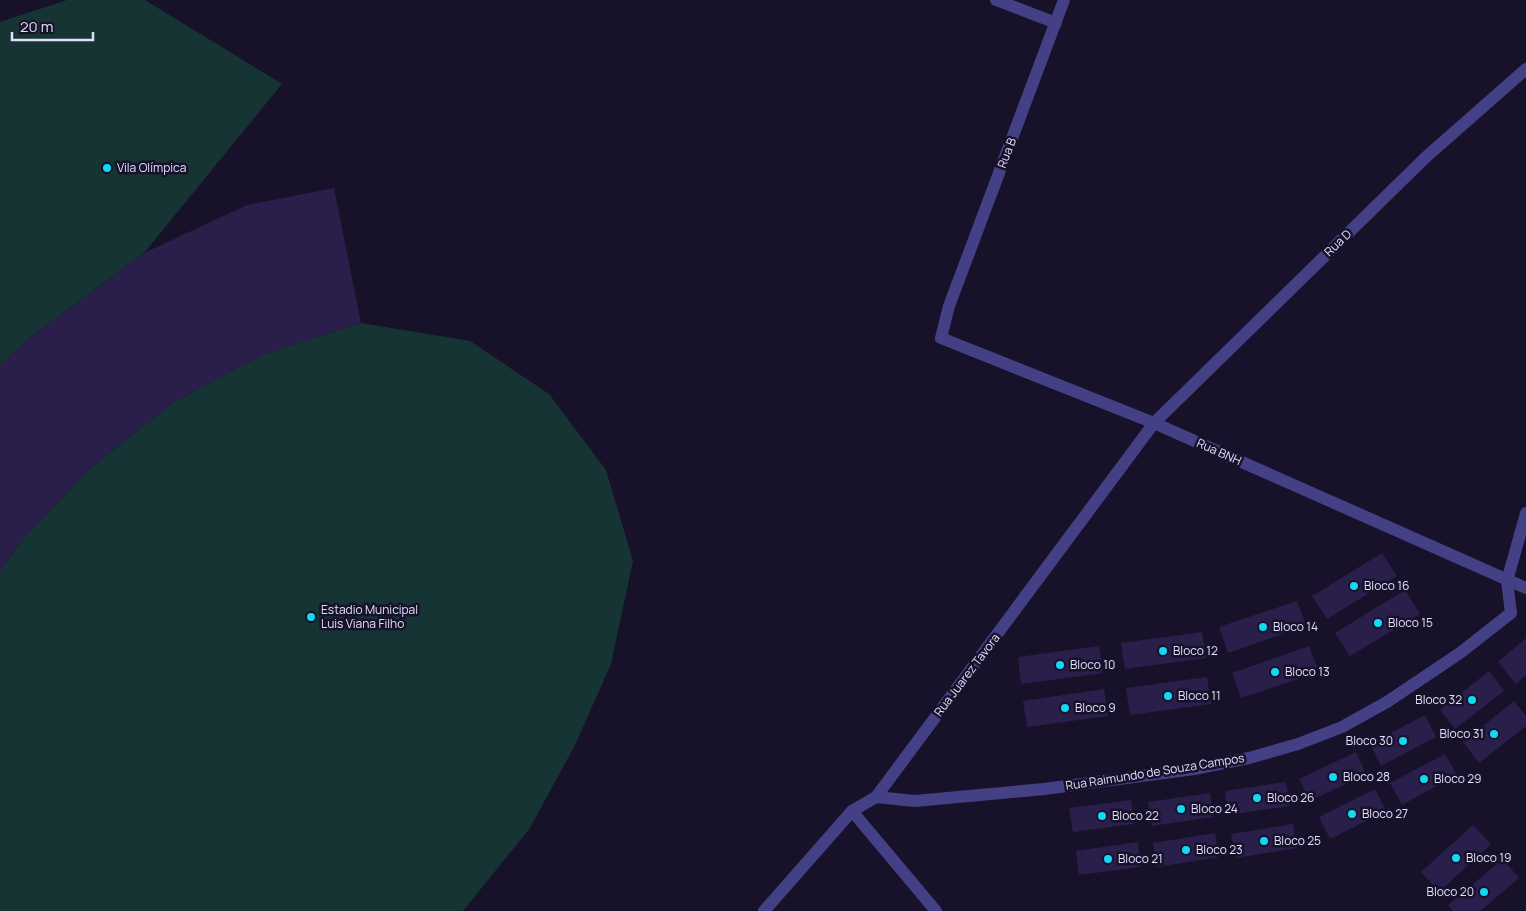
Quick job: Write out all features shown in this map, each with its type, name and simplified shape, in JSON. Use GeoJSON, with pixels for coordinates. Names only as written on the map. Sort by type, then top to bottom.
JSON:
{"type":"FeatureCollection","features":[{"type":"Feature","properties":{"kind":"street"},"geometry":{"type":"LineString","coordinates":[[996,0],[1056,23]]}},
{"type":"Feature","properties":{"kind":"street","name":"Rua B"},"geometry":{"type":"LineString","coordinates":[[949,306],[1064,0]]}},
{"type":"Feature","properties":{"kind":"street","name":"Rua D"},"geometry":{"type":"LineString","coordinates":[[1154,423],[1426,157],[1526,69]]}},
{"type":"Feature","properties":{"kind":"street","name":"Rua BNH"},"geometry":{"type":"LineString","coordinates":[[949,306],[940,338],[1154,423],[1526,588]]}},
{"type":"Feature","properties":{"kind":"street","name":"Rua Juarez Tavora"},"geometry":{"type":"LineString","coordinates":[[764,911],[852,811],[876,797],[1154,423]]}},
{"type":"Feature","properties":{"kind":"street"},"geometry":{"type":"LineString","coordinates":[[1507,581],[1526,513]]}},
{"type":"Feature","properties":{"kind":"street","name":"Rua Raimundo de Souza Campos"},"geometry":{"type":"LineString","coordinates":[[876,797],[915,801],[1044,789],[1194,769],[1249,758],[1298,744],[1342,727],[1387,702],[1460,654],[1511,613],[1507,581]]}},
{"type":"Feature","properties":{"kind":"street"},"geometry":{"type":"LineString","coordinates":[[852,811],[936,911]]}},
{"type":"Feature","properties":{"kind":"green space","name":"Vila Olímpica"},"geometry":{"type":"Polygon","coordinates":[[[67,0],[145,0],[282,84],[144,253],[29,338],[0,365],[0,22],[67,0]]]}},
{"type":"Feature","properties":{"kind":"green space","name":"Estadio Municipal Luis Viana Filho"},"geometry":{"type":"Polygon","coordinates":[[[361,323],[470,341],[549,394],[606,470],[633,561],[611,664],[575,745],[530,828],[463,911],[0,911],[0,571],[23,539],[93,466],[174,402],[264,354],[361,323]]]}},
{"type":"Feature","properties":{"kind":"building"},"geometry":{"type":"Polygon","coordinates":[[[334,188],[361,323],[264,354],[174,402],[93,466],[23,539],[0,571],[0,365],[29,338],[144,253],[247,205],[334,188]]]}},
{"type":"Feature","properties":{"kind":"building","name":"Bloco 16"},"geometry":{"type":"Polygon","coordinates":[[[1382,553],[1397,576],[1327,619],[1312,596],[1382,553]]]}},
{"type":"Feature","properties":{"kind":"building","name":"Bloco 15"},"geometry":{"type":"Polygon","coordinates":[[[1405,590],[1420,614],[1350,656],[1335,633],[1405,590]]]}},
{"type":"Feature","properties":{"kind":"building","name":"Bloco 14"},"geometry":{"type":"Polygon","coordinates":[[[1297,601],[1306,626],[1228,653],[1219,627],[1297,601]]]}},
{"type":"Feature","properties":{"kind":"building","name":"Bloco 12"},"geometry":{"type":"Polygon","coordinates":[[[1202,632],[1206,658],[1125,669],[1121,643],[1202,632]]]}},
{"type":"Feature","properties":{"kind":"building"},"geometry":{"type":"Polygon","coordinates":[[[1526,638],[1526,675],[1516,684],[1498,662],[1526,638]]]}},
{"type":"Feature","properties":{"kind":"building","name":"Bloco 10"},"geometry":{"type":"Polygon","coordinates":[[[1099,646],[1103,673],[1021,684],[1018,657],[1099,646]]]}},
{"type":"Feature","properties":{"kind":"building","name":"Bloco 13"},"geometry":{"type":"Polygon","coordinates":[[[1309,646],[1319,672],[1241,698],[1232,673],[1309,646]]]}},
{"type":"Feature","properties":{"kind":"building","name":"Bloco 32"},"geometry":{"type":"Polygon","coordinates":[[[1489,671],[1504,691],[1455,729],[1440,710],[1489,671]]]}},
{"type":"Feature","properties":{"kind":"building","name":"Bloco 11"},"geometry":{"type":"Polygon","coordinates":[[[1207,677],[1211,704],[1130,715],[1126,688],[1207,677]]]}},
{"type":"Feature","properties":{"kind":"building","name":"Bloco 9"},"geometry":{"type":"Polygon","coordinates":[[[1104,689],[1108,716],[1027,727],[1023,701],[1104,689]]]}},
{"type":"Feature","properties":{"kind":"building","name":"Bloco 31"},"geometry":{"type":"Polygon","coordinates":[[[1514,701],[1526,716],[1526,726],[1479,763],[1463,742],[1514,701]]]}},
{"type":"Feature","properties":{"kind":"building","name":"Bloco 30"},"geometry":{"type":"Polygon","coordinates":[[[1425,715],[1436,737],[1381,766],[1370,744],[1425,715]]]}},
{"type":"Feature","properties":{"kind":"building","name":"Bloco 28"},"geometry":{"type":"Polygon","coordinates":[[[1356,752],[1366,774],[1310,801],[1299,779],[1356,752]]]}},
{"type":"Feature","properties":{"kind":"building","name":"Bloco 29"},"geometry":{"type":"Polygon","coordinates":[[[1445,754],[1457,775],[1402,805],[1390,783],[1445,754]]]}},
{"type":"Feature","properties":{"kind":"building","name":"Bloco 26"},"geometry":{"type":"Polygon","coordinates":[[[1286,782],[1290,806],[1228,815],[1225,791],[1286,782]]]}},
{"type":"Feature","properties":{"kind":"building","name":"Bloco 27"},"geometry":{"type":"Polygon","coordinates":[[[1375,789],[1386,811],[1330,839],[1319,817],[1375,789]]]}},
{"type":"Feature","properties":{"kind":"building","name":"Bloco 24"},"geometry":{"type":"Polygon","coordinates":[[[1210,793],[1213,817],[1152,826],[1148,802],[1210,793]]]}},
{"type":"Feature","properties":{"kind":"building","name":"Bloco 22"},"geometry":{"type":"Polygon","coordinates":[[[1131,800],[1134,824],[1073,832],[1069,808],[1131,800]]]}},
{"type":"Feature","properties":{"kind":"building","name":"Bloco 25"},"geometry":{"type":"Polygon","coordinates":[[[1293,824],[1297,848],[1236,858],[1231,834],[1293,824]]]}},
{"type":"Feature","properties":{"kind":"building","name":"Bloco 19"},"geometry":{"type":"Polygon","coordinates":[[[1473,825],[1491,844],[1439,892],[1421,872],[1473,825]]]}},
{"type":"Feature","properties":{"kind":"building","name":"Bloco 23"},"geometry":{"type":"Polygon","coordinates":[[[1215,833],[1219,857],[1157,867],[1153,843],[1215,833]]]}},
{"type":"Feature","properties":{"kind":"building","name":"Bloco 21"},"geometry":{"type":"Polygon","coordinates":[[[1138,842],[1141,867],[1079,875],[1076,851],[1138,842]]]}},
{"type":"Feature","properties":{"kind":"building","name":"Bloco 20"},"geometry":{"type":"Polygon","coordinates":[[[1503,859],[1519,878],[1480,911],[1453,911],[1448,905],[1503,859]]]}},
{"type":"Feature","properties":{"kind":"place","name":"Vila Olímpica"},"geometry":{"type":"Point","coordinates":[107,168]}},
{"type":"Feature","properties":{"kind":"place","name":"Bloco 16"},"geometry":{"type":"Point","coordinates":[1354,586]}},
{"type":"Feature","properties":{"kind":"place","name":"Estadio Municipal Luis Viana Filho"},"geometry":{"type":"Point","coordinates":[311,617]}},
{"type":"Feature","properties":{"kind":"place","name":"Bloco 15"},"geometry":{"type":"Point","coordinates":[1378,623]}},
{"type":"Feature","properties":{"kind":"place","name":"Bloco 14"},"geometry":{"type":"Point","coordinates":[1263,627]}},
{"type":"Feature","properties":{"kind":"place","name":"Bloco 12"},"geometry":{"type":"Point","coordinates":[1163,651]}},
{"type":"Feature","properties":{"kind":"place","name":"Bloco 10"},"geometry":{"type":"Point","coordinates":[1060,665]}},
{"type":"Feature","properties":{"kind":"place","name":"Bloco 13"},"geometry":{"type":"Point","coordinates":[1275,672]}},
{"type":"Feature","properties":{"kind":"place","name":"Bloco 11"},"geometry":{"type":"Point","coordinates":[1168,696]}},
{"type":"Feature","properties":{"kind":"place","name":"Bloco 32"},"geometry":{"type":"Point","coordinates":[1472,700]}},
{"type":"Feature","properties":{"kind":"place","name":"Bloco 9"},"geometry":{"type":"Point","coordinates":[1065,708]}},
{"type":"Feature","properties":{"kind":"place","name":"Bloco 31"},"geometry":{"type":"Point","coordinates":[1494,734]}},
{"type":"Feature","properties":{"kind":"place","name":"Bloco 30"},"geometry":{"type":"Point","coordinates":[1403,741]}},
{"type":"Feature","properties":{"kind":"place","name":"Bloco 28"},"geometry":{"type":"Point","coordinates":[1333,777]}},
{"type":"Feature","properties":{"kind":"place","name":"Bloco 29"},"geometry":{"type":"Point","coordinates":[1424,779]}},
{"type":"Feature","properties":{"kind":"place","name":"Bloco 26"},"geometry":{"type":"Point","coordinates":[1257,798]}},
{"type":"Feature","properties":{"kind":"place","name":"Bloco 24"},"geometry":{"type":"Point","coordinates":[1181,809]}},
{"type":"Feature","properties":{"kind":"place","name":"Bloco 27"},"geometry":{"type":"Point","coordinates":[1352,814]}},
{"type":"Feature","properties":{"kind":"place","name":"Bloco 22"},"geometry":{"type":"Point","coordinates":[1102,816]}},
{"type":"Feature","properties":{"kind":"place","name":"Bloco 25"},"geometry":{"type":"Point","coordinates":[1264,841]}},
{"type":"Feature","properties":{"kind":"place","name":"Bloco 23"},"geometry":{"type":"Point","coordinates":[1186,850]}},
{"type":"Feature","properties":{"kind":"place","name":"Bloco 19"},"geometry":{"type":"Point","coordinates":[1456,858]}},
{"type":"Feature","properties":{"kind":"place","name":"Bloco 21"},"geometry":{"type":"Point","coordinates":[1108,859]}},
{"type":"Feature","properties":{"kind":"place","name":"Bloco 20"},"geometry":{"type":"Point","coordinates":[1484,892]}}]}
